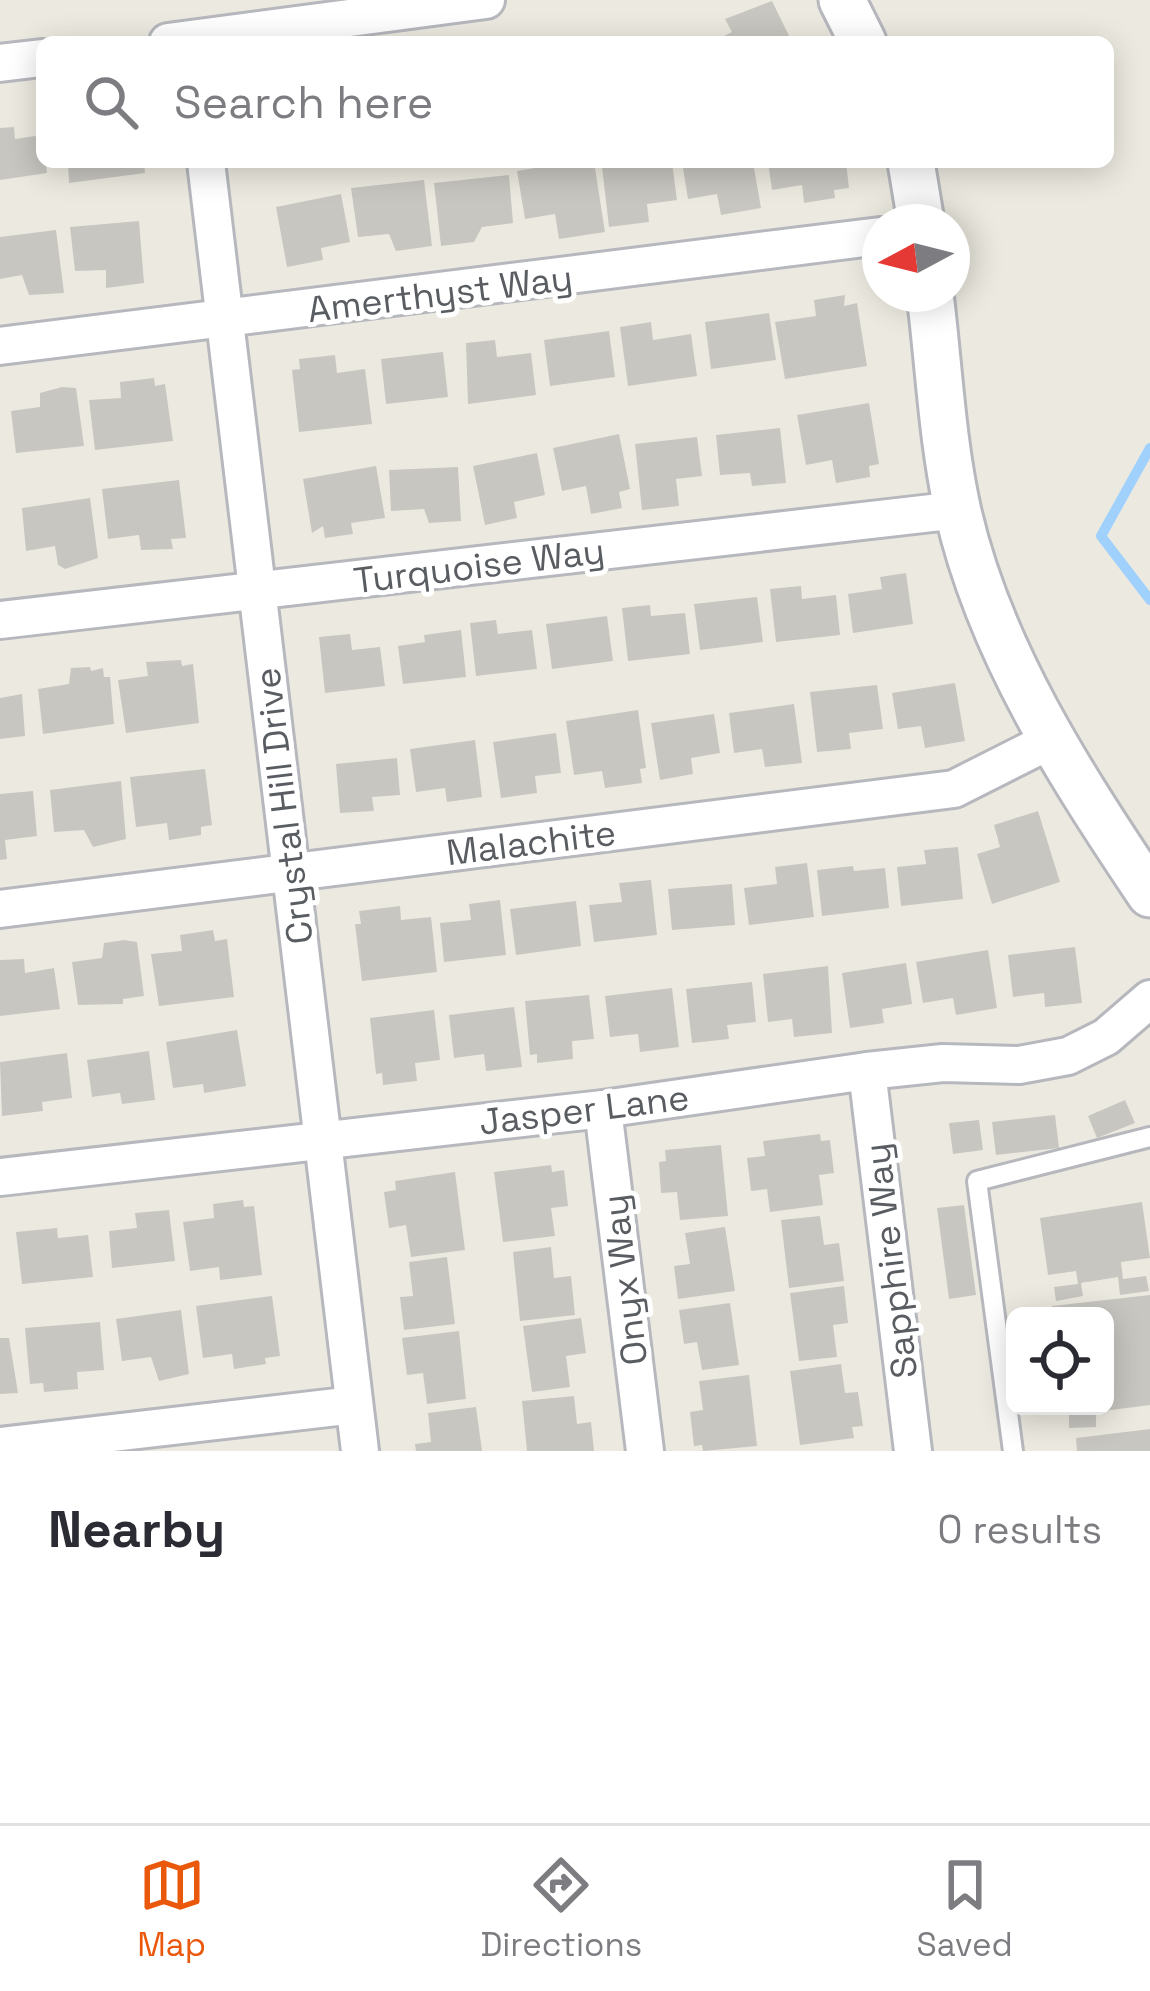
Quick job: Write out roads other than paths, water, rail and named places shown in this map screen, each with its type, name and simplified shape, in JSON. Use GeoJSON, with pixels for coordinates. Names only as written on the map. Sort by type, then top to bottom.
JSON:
{"type":"FeatureCollection","features":[{"type":"Feature","properties":{"kind":"street"},"geometry":{"type":"LineString","coordinates":[[221,36],[486,0]]}},
{"type":"Feature","properties":{"kind":"street"},"geometry":{"type":"LineString","coordinates":[[842,0],[860,36]]}},
{"type":"Feature","properties":{"kind":"street"},"geometry":{"type":"LineString","coordinates":[[0,63],[36,59]]}},
{"type":"Feature","properties":{"kind":"street","name":"Crystal Hill Drive"},"geometry":{"type":"LineString","coordinates":[[207,168],[360,1451]]}},
{"type":"Feature","properties":{"kind":"street"},"geometry":{"type":"LineString","coordinates":[[912,168],[918,204]]}},
{"type":"Feature","properties":{"kind":"street","name":"Amerthyst Way"},"geometry":{"type":"LineString","coordinates":[[0,346],[862,238]]}},
{"type":"Feature","properties":{"kind":"street"},"geometry":{"type":"LineString","coordinates":[[932,312],[958,510],[998,631],[1052,740],[1150,894]]}},
{"type":"Feature","properties":{"kind":"street","name":"Turquoise Way"},"geometry":{"type":"LineString","coordinates":[[0,620],[958,510]]}},
{"type":"Feature","properties":{"kind":"street","name":"Malachite"},"geometry":{"type":"LineString","coordinates":[[0,908],[954,789],[1052,740]]}},
{"type":"Feature","properties":{"kind":"street","name":"Jasper Lane"},"geometry":{"type":"LineString","coordinates":[[0,1177],[603,1108],[867,1072],[943,1064],[1019,1066],[1068,1056],[1106,1037],[1150,999]]}},
{"type":"Feature","properties":{"kind":"street","name":"Sapphire Way"},"geometry":{"type":"LineString","coordinates":[[867,1072],[913,1451]]}},
{"type":"Feature","properties":{"kind":"street","name":"Onyx Way"},"geometry":{"type":"LineString","coordinates":[[603,1108],[645,1451]]}},
{"type":"Feature","properties":{"kind":"street"},"geometry":{"type":"LineString","coordinates":[[0,1446],[354,1405]]}},
{"type":"Feature","properties":{"kind":"lane"},"geometry":{"type":"LineString","coordinates":[[1012,1451],[977,1181],[1150,1137]]}},
{"type":"Feature","properties":{"kind":"waterway"},"geometry":{"type":"LineString","coordinates":[[1150,448],[1101,536],[1150,600]]}}]}
